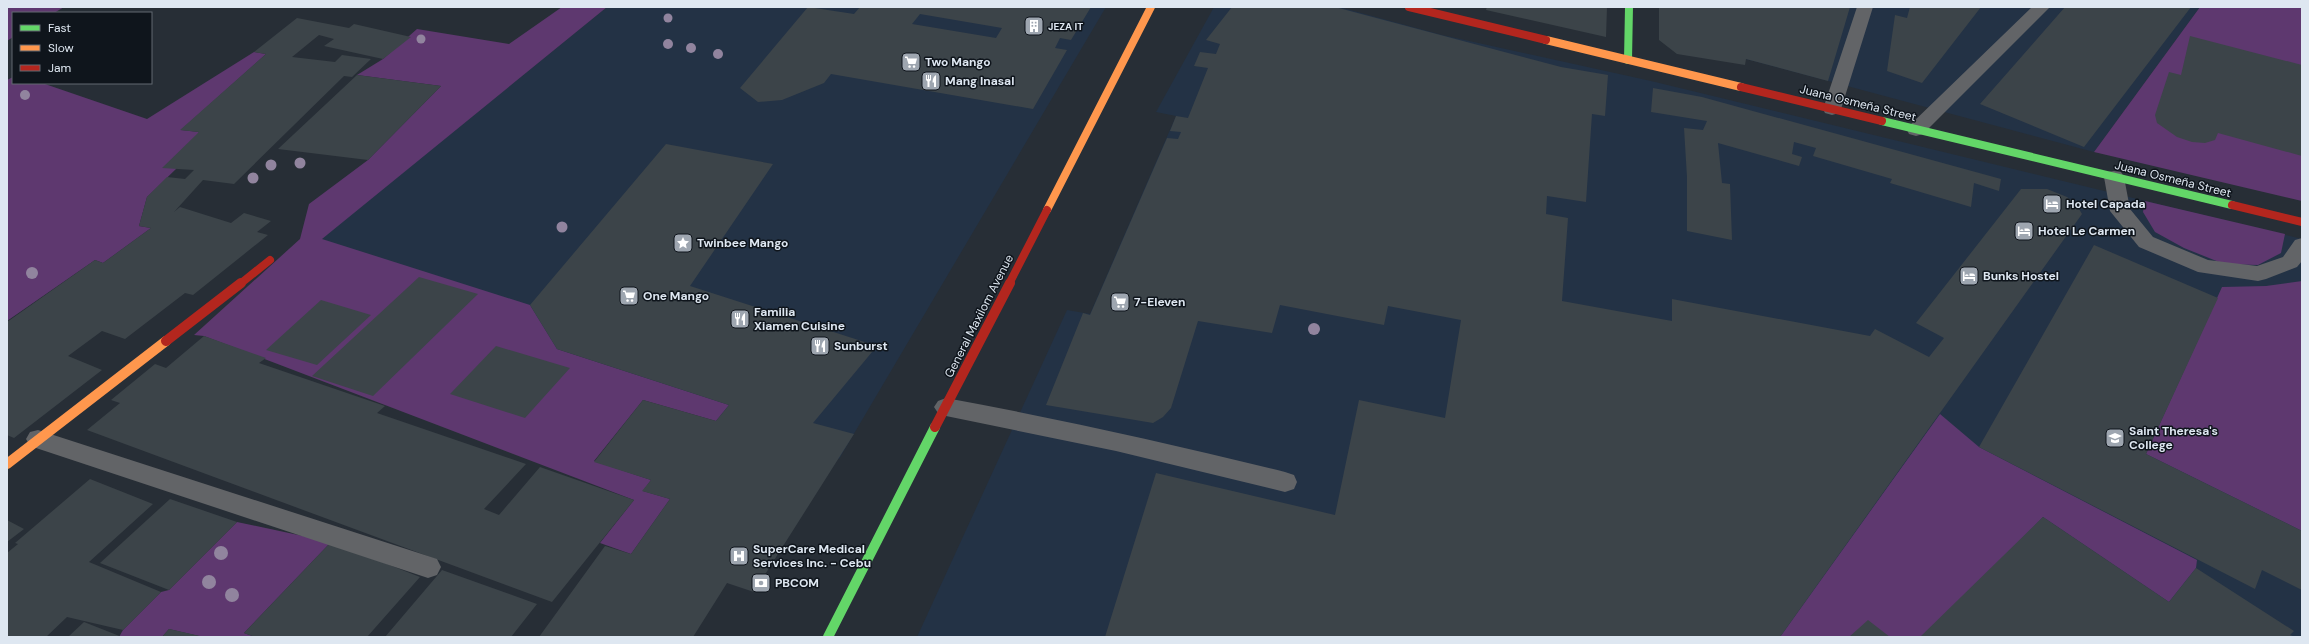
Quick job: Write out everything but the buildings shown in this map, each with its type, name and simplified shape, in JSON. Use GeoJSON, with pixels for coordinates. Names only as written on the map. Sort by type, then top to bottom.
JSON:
{"type":"FeatureCollection","features":[{"type":"Feature","properties":{"kind":"street","name":"General Maxilom Avenue"},"geometry":{"type":"LineString","coordinates":[[828,637],[1151,7]]}},
{"type":"Feature","properties":{"kind":"street","name":"Juana Osmeña Street"},"geometry":{"type":"LineString","coordinates":[[1409,7],[2302,222]]}},
{"type":"Feature","properties":{"kind":"street"},"geometry":{"type":"LineString","coordinates":[[1628,60],[1629,7]]}},
{"type":"Feature","properties":{"kind":"street"},"geometry":{"type":"LineString","coordinates":[[7,464],[270,260]]}},
{"type":"Feature","properties":{"kind":"lane"},"geometry":{"type":"LineString","coordinates":[[1832,109],[1865,7]]}},
{"type":"Feature","properties":{"kind":"lane"},"geometry":{"type":"LineString","coordinates":[[1916,130],[2042,7]]}},
{"type":"Feature","properties":{"kind":"lane"},"geometry":{"type":"LineString","coordinates":[[2114,177],[2120,211],[2146,242],[2205,267],[2258,274],[2290,262],[2302,245]]}},
{"type":"Feature","properties":{"kind":"lane"},"geometry":{"type":"LineString","coordinates":[[946,407],[1013,419],[1146,448],[1285,482]]}},
{"type":"Feature","properties":{"kind":"lane"},"geometry":{"type":"LineString","coordinates":[[38,439],[428,567]]}},
{"type":"Feature","properties":{"kind":"shaded area"},"geometry":{"type":"Polygon","coordinates":[[[8,7],[64,7],[56,12],[12,12],[12,38],[7,41],[8,7]]]}},
{"type":"Feature","properties":{"kind":"shaded area"},"geometry":{"type":"Polygon","coordinates":[[[562,7],[607,7],[322,239],[530,305],[557,349],[729,405],[716,421],[643,400],[594,461],[651,480],[643,491],[670,499],[631,554],[600,543],[634,500],[204,336],[194,335],[300,239],[309,204],[368,160],[441,86],[357,75],[383,59],[417,29],[509,44],[562,7]]]}},
{"type":"Feature","properties":{"kind":"shaded area"},"geometry":{"type":"Polygon","coordinates":[[[607,7],[1106,7],[839,459],[723,426],[716,421],[728,405],[557,349],[321,239],[607,7]]]}},
{"type":"Feature","properties":{"kind":"shaded area"},"geometry":{"type":"Polygon","coordinates":[[[1214,7],[1339,7],[1442,35],[1651,81],[2302,239],[2302,637],[917,637],[1067,310],[1090,314],[1176,116],[1156,112],[1214,7]]]}},
{"type":"Feature","properties":{"kind":"shaded area"},"geometry":{"type":"Polygon","coordinates":[[[1765,7],[2200,7],[2094,152],[1746,59],[1765,7]]]}},
{"type":"Feature","properties":{"kind":"shaded area"},"geometry":{"type":"Polygon","coordinates":[[[2200,7],[2302,7],[2302,201],[2094,152],[2200,7]]]}},
{"type":"Feature","properties":{"kind":"shaded area"},"geometry":{"type":"Polygon","coordinates":[[[254,52],[266,54],[181,130],[199,132],[176,169],[147,197],[139,226],[151,228],[103,263],[95,260],[7,321],[7,80],[12,78],[12,84],[45,84],[147,119],[254,52]]]}},
{"type":"Feature","properties":{"kind":"shaded area"},"geometry":{"type":"Polygon","coordinates":[[[2145,201],[2285,234],[2281,253],[2258,265],[2224,264],[2184,248],[2155,232],[2143,212],[2145,201]]]}},
{"type":"Feature","properties":{"kind":"shaded area"},"geometry":{"type":"Polygon","coordinates":[[[2302,281],[2302,531],[2146,454],[2222,287],[2266,286],[2302,281]]]}},
{"type":"Feature","properties":{"kind":"shaded area"},"geometry":{"type":"Polygon","coordinates":[[[1940,414],[1979,447],[2197,560],[2196,568],[2169,602],[2043,517],[1926,637],[1780,637],[1940,414]]]}},
{"type":"Feature","properties":{"kind":"shaded area"},"geometry":{"type":"Polygon","coordinates":[[[237,522],[331,542],[244,633],[255,637],[203,637],[169,629],[162,637],[119,637],[123,630],[161,592],[169,590],[237,522]]]}},
{"type":"Feature","properties":{"kind":"traffic: fast"},"geometry":{"type":"LineString","coordinates":[[1628,60],[1629,7]]}},
{"type":"Feature","properties":{"kind":"traffic: fast"},"geometry":{"type":"LineString","coordinates":[[1882,121],[2232,205]]}},
{"type":"Feature","properties":{"kind":"traffic: fast"},"geometry":{"type":"LineString","coordinates":[[828,637],[935,427]]}},
{"type":"Feature","properties":{"kind":"traffic: slow"},"geometry":{"type":"LineString","coordinates":[[1047,210],[1151,7]]}},
{"type":"Feature","properties":{"kind":"traffic: slow"},"geometry":{"type":"LineString","coordinates":[[1546,40],[1741,87]]}},
{"type":"Feature","properties":{"kind":"traffic: slow"},"geometry":{"type":"LineString","coordinates":[[7,464],[166,341]]}},
{"type":"Feature","properties":{"kind":"traffic: jam"},"geometry":{"type":"LineString","coordinates":[[1409,7],[1546,40]]}},
{"type":"Feature","properties":{"kind":"traffic: jam"},"geometry":{"type":"LineString","coordinates":[[1741,87],[1882,121]]}},
{"type":"Feature","properties":{"kind":"traffic: jam"},"geometry":{"type":"LineString","coordinates":[[2232,205],[2302,222]]}},
{"type":"Feature","properties":{"kind":"traffic: jam"},"geometry":{"type":"LineString","coordinates":[[935,427],[1047,210]]}},
{"type":"Feature","properties":{"kind":"traffic: jam"},"geometry":{"type":"LineString","coordinates":[[166,341],[270,260]]}},
{"type":"Feature","properties":{"kind":"place","name":"JEZA IT"},"geometry":{"type":"Point","coordinates":[1034,26]}},
{"type":"Feature","properties":{"kind":"place","name":"Two Mango"},"geometry":{"type":"Point","coordinates":[911,62]}},
{"type":"Feature","properties":{"kind":"place","name":"Mang Inasal"},"geometry":{"type":"Point","coordinates":[931,81]}},
{"type":"Feature","properties":{"kind":"place","name":"Hotel Capada"},"geometry":{"type":"Point","coordinates":[2052,204]}},
{"type":"Feature","properties":{"kind":"place","name":"Hotel Le Carmen"},"geometry":{"type":"Point","coordinates":[2024,231]}},
{"type":"Feature","properties":{"kind":"place","name":"Twinbee Mango"},"geometry":{"type":"Point","coordinates":[683,243]}},
{"type":"Feature","properties":{"kind":"place","name":"Bunks Hostel"},"geometry":{"type":"Point","coordinates":[1969,276]}},
{"type":"Feature","properties":{"kind":"place","name":"One Mango"},"geometry":{"type":"Point","coordinates":[629,296]}},
{"type":"Feature","properties":{"kind":"place","name":"7-Eleven"},"geometry":{"type":"Point","coordinates":[1120,302]}},
{"type":"Feature","properties":{"kind":"place","name":"Familia Xiamen Cuisine"},"geometry":{"type":"Point","coordinates":[740,319]}},
{"type":"Feature","properties":{"kind":"place","name":"Sunburst"},"geometry":{"type":"Point","coordinates":[820,346]}},
{"type":"Feature","properties":{"kind":"place","name":"Saint Theresa's College"},"geometry":{"type":"Point","coordinates":[2115,438]}},
{"type":"Feature","properties":{"kind":"place","name":"SuperCare Medical Services Inc. - Cebu"},"geometry":{"type":"Point","coordinates":[739,556]}},
{"type":"Feature","properties":{"kind":"place","name":"PBCOM"},"geometry":{"type":"Point","coordinates":[761,583]}}]}
